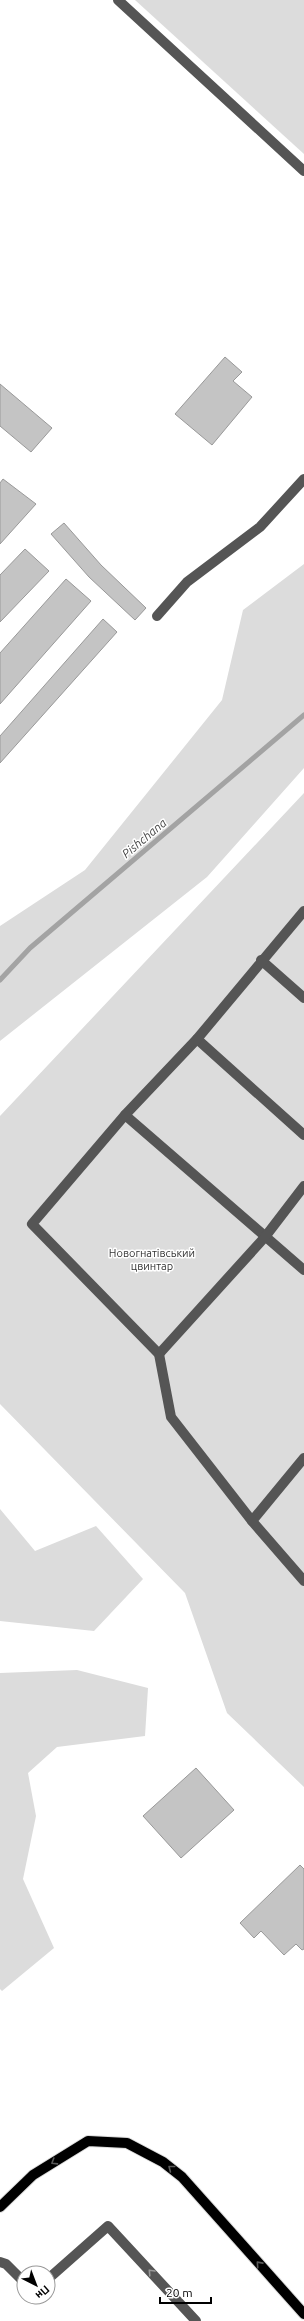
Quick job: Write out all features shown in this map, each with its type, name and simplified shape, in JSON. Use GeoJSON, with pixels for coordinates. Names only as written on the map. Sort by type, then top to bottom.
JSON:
{"type":"FeatureCollection","features":[{"type":"Feature","properties":{"kind":"main road"},"geometry":{"type":"LineString","coordinates":[[0,2207],[33,2175],[88,2140],[127,2143],[163,2162],[182,2177],[304,2314]]}},
{"type":"Feature","properties":{"kind":"street"},"geometry":{"type":"LineString","coordinates":[[118,0],[304,171]]}},
{"type":"Feature","properties":{"kind":"street"},"geometry":{"type":"LineString","coordinates":[[157,616],[187,582],[260,527],[304,479]]}},
{"type":"Feature","properties":{"kind":"street"},"geometry":{"type":"LineString","coordinates":[[304,911],[197,1039],[125,1114],[32,1224],[159,1354],[170,1417],[252,1521],[304,1582]]}},
{"type":"Feature","properties":{"kind":"street"},"geometry":{"type":"LineString","coordinates":[[262,960],[304,998]]}},
{"type":"Feature","properties":{"kind":"street"},"geometry":{"type":"LineString","coordinates":[[197,1039],[304,1135]]}},
{"type":"Feature","properties":{"kind":"street"},"geometry":{"type":"LineString","coordinates":[[125,1114],[304,1270]]}},
{"type":"Feature","properties":{"kind":"street"},"geometry":{"type":"LineString","coordinates":[[159,1354],[265,1237],[304,1186]]}},
{"type":"Feature","properties":{"kind":"street"},"geometry":{"type":"LineString","coordinates":[[252,1521],[304,1458]]}},
{"type":"Feature","properties":{"kind":"street"},"geometry":{"type":"LineString","coordinates":[[56,2272],[108,2226],[196,2321]]}},
{"type":"Feature","properties":{"kind":"street"},"geometry":{"type":"LineString","coordinates":[[0,2262],[6,2264],[16,2274]]}},
{"type":"Feature","properties":{"kind":"green space"},"geometry":{"type":"Polygon","coordinates":[[[135,0],[304,0],[304,154],[135,0]]]}},
{"type":"Feature","properties":{"kind":"green space"},"geometry":{"type":"Polygon","coordinates":[[[304,564],[304,768],[207,877],[0,1041],[0,926],[85,870],[222,700],[243,610],[304,564]]]}},
{"type":"Feature","properties":{"kind":"green space","name":"Новогнатівський цвинтар"},"geometry":{"type":"Polygon","coordinates":[[[304,793],[304,1787],[227,1713],[185,1593],[0,1404],[0,1116],[304,793]]]}},
{"type":"Feature","properties":{"kind":"green space"},"geometry":{"type":"Polygon","coordinates":[[[0,1509],[35,1551],[96,1526],[143,1579],[94,1631],[0,1621],[0,1509]]]}},
{"type":"Feature","properties":{"kind":"green space"},"geometry":{"type":"Polygon","coordinates":[[[77,1670],[148,1688],[145,1736],[57,1747],[28,1773],[36,1816],[23,1879],[54,1948],[2,1991],[0,1989],[0,1673],[77,1670]]]}},
{"type":"Feature","properties":{"kind":"building"},"geometry":{"type":"Polygon","coordinates":[[[225,357],[242,372],[233,381],[252,397],[212,445],[175,414],[225,357]]]}},
{"type":"Feature","properties":{"kind":"building"},"geometry":{"type":"Polygon","coordinates":[[[0,384],[52,428],[31,452],[0,426],[0,384]]]}},
{"type":"Feature","properties":{"kind":"building"},"geometry":{"type":"Polygon","coordinates":[[[3,479],[36,504],[0,544],[0,483],[3,479]]]}},
{"type":"Feature","properties":{"kind":"building"},"geometry":{"type":"Polygon","coordinates":[[[64,523],[101,565],[146,608],[135,620],[89,577],[51,534],[64,523]]]}},
{"type":"Feature","properties":{"kind":"building"},"geometry":{"type":"Polygon","coordinates":[[[25,549],[49,571],[0,622],[0,575],[25,549]]]}},
{"type":"Feature","properties":{"kind":"building"},"geometry":{"type":"Polygon","coordinates":[[[66,579],[91,601],[0,704],[0,653],[66,579]]]}},
{"type":"Feature","properties":{"kind":"building"},"geometry":{"type":"Polygon","coordinates":[[[103,619],[117,632],[0,763],[0,736],[103,619]]]}},
{"type":"Feature","properties":{"kind":"building"},"geometry":{"type":"Polygon","coordinates":[[[196,1768],[234,1810],[181,1858],[143,1816],[196,1768]]]}},
{"type":"Feature","properties":{"kind":"building"},"geometry":{"type":"Polygon","coordinates":[[[300,1865],[304,1869],[304,1949],[302,1950],[296,1944],[284,1955],[261,1931],[254,1938],[240,1923],[300,1865]]]}},
{"type":"Feature","properties":{"kind":"waterway","name":"Pishchana"},"geometry":{"type":"LineString","coordinates":[[0,980],[30,948],[304,715]]}}]}
